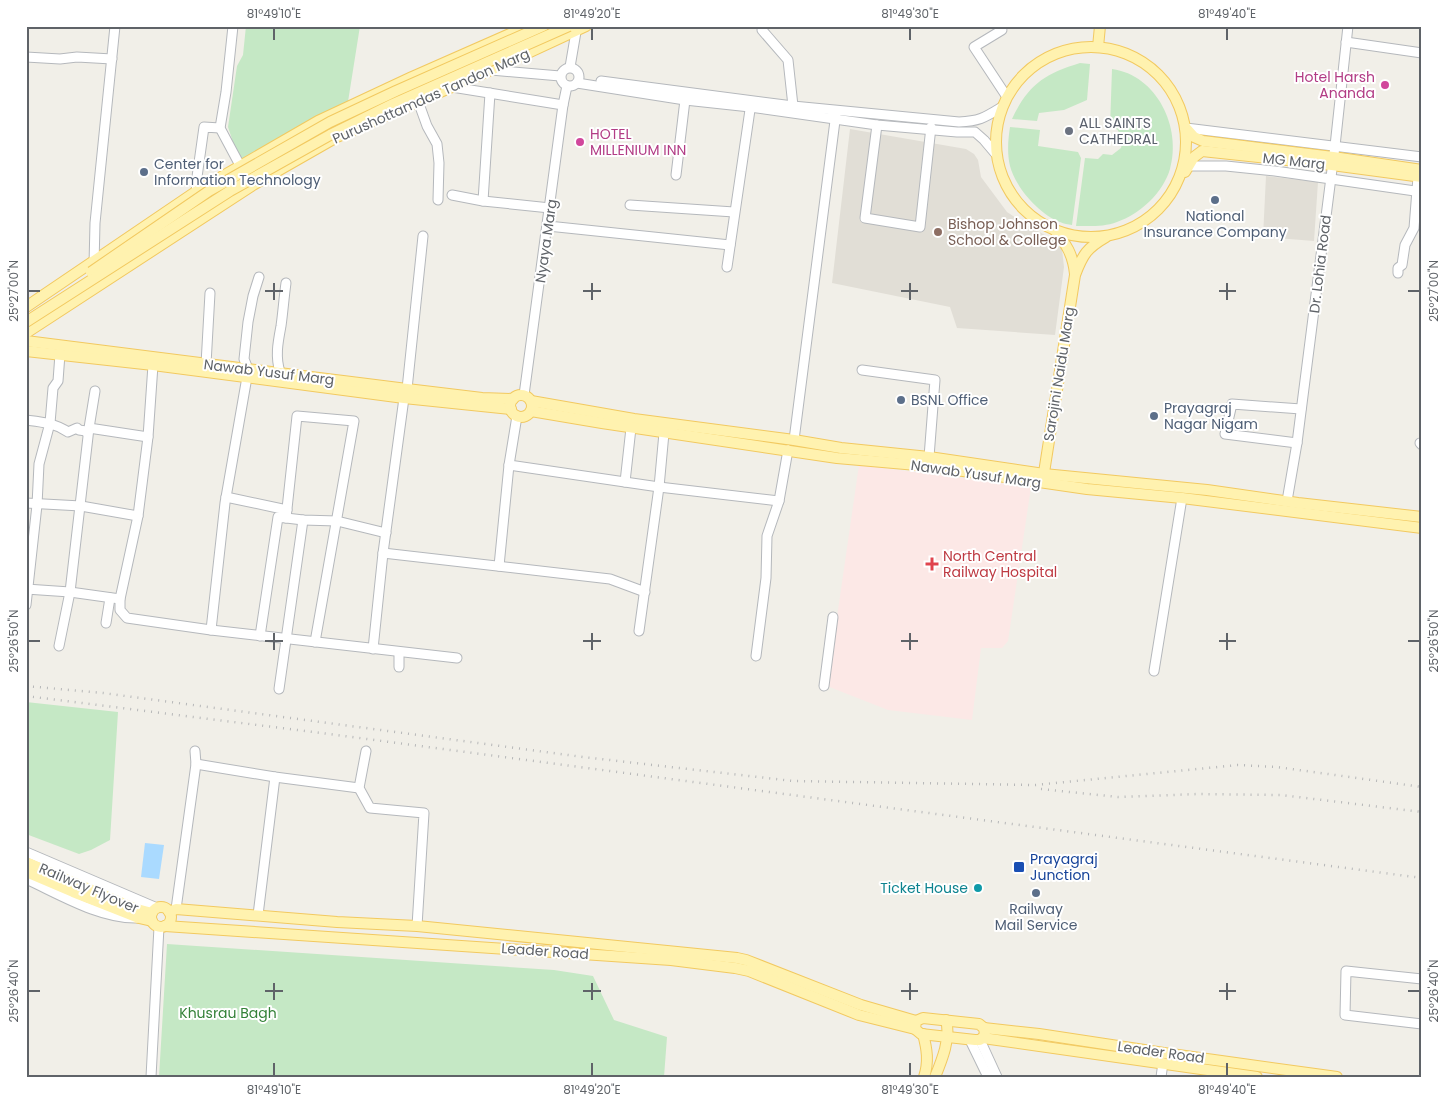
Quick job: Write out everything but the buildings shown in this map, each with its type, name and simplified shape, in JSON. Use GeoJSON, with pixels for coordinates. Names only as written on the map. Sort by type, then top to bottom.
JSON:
{"type":"FeatureCollection","features":[{"type":"Feature","properties":{"kind":"main road","name":"Purushottamdas Tandon Marg"},"geometry":{"type":"LineString","coordinates":[[26,307],[197,191],[332,114],[528,26]]}},
{"type":"Feature","properties":{"kind":"main road"},"geometry":{"type":"LineString","coordinates":[[26,317],[209,191],[251,166],[340,117],[544,26]]}},
{"type":"Feature","properties":{"kind":"main road"},"geometry":{"type":"LineString","coordinates":[[1098,47],[1100,26]]}},
{"type":"Feature","properties":{"kind":"main road","name":"Purushottamdas Tandon Marg"},"geometry":{"type":"LineString","coordinates":[[26,333],[252,185],[337,137],[490,70],[577,27]]}},
{"type":"Feature","properties":{"kind":"main road"},"geometry":{"type":"LineString","coordinates":[[26,322],[230,191],[330,135],[393,104],[577,27]]}},
{"type":"Feature","properties":{"kind":"main road"},"geometry":{"type":"LineString","coordinates":[[1109,235],[1078,236],[1054,229],[1032,216],[1015,199],[999,172],[996,153],[997,121],[1002,107],[1015,84],[1038,63],[1052,55],[1067,50],[1082,47],[1098,47],[1129,54],[1156,72],[1176,97],[1186,128],[1186,151],[1181,179]]}},
{"type":"Feature","properties":{"kind":"main road","name":"MG Marg"},"geometry":{"type":"LineString","coordinates":[[1186,128],[1194,137],[1203,141],[1334,156],[1421,175]]}},
{"type":"Feature","properties":{"kind":"main road","name":"MG Marg"},"geometry":{"type":"LineString","coordinates":[[1109,235],[1128,229],[1155,213],[1166,201],[1194,157],[1202,151],[1334,156]]}},
{"type":"Feature","properties":{"kind":"main road"},"geometry":{"type":"LineString","coordinates":[[1054,229],[1068,248],[1074,261],[1075,275]]}},
{"type":"Feature","properties":{"kind":"main road"},"geometry":{"type":"LineString","coordinates":[[1075,275],[1081,260],[1089,248],[1109,235]]}},
{"type":"Feature","properties":{"kind":"main road","name":"Sarojini Naidu Marg"},"geometry":{"type":"LineString","coordinates":[[1043,479],[1075,275]]}},
{"type":"Feature","properties":{"kind":"main road","name":"Nawab Yusuf Marg"},"geometry":{"type":"LineString","coordinates":[[26,341],[206,364],[247,373],[280,372],[405,393]]}},
{"type":"Feature","properties":{"kind":"main road","name":"Nawab Yusuf Marg"},"geometry":{"type":"LineString","coordinates":[[26,351],[247,373],[513,408]]}},
{"type":"Feature","properties":{"kind":"main road"},"geometry":{"type":"LineString","coordinates":[[518,395],[529,402],[527,415],[522,417],[513,408],[518,395]]}},
{"type":"Feature","properties":{"kind":"main road","name":"Nawab Yusuf Marg"},"geometry":{"type":"LineString","coordinates":[[529,402],[634,419],[841,448],[929,457],[1087,489],[1182,498],[1422,528]]}},
{"type":"Feature","properties":{"kind":"main road","name":"Nawab Yusuf Marg"},"geometry":{"type":"LineString","coordinates":[[529,402],[631,428],[837,458],[1043,479],[1207,490],[1422,517]]}},
{"type":"Feature","properties":{"kind":"main road","name":"Railway Flyover"},"geometry":{"type":"LineString","coordinates":[[26,862],[121,906],[139,918],[157,919]]}},
{"type":"Feature","properties":{"kind":"main road","name":"Railway Flyover"},"geometry":{"type":"LineString","coordinates":[[26,872],[74,892],[143,911],[157,919]]}},
{"type":"Feature","properties":{"kind":"main road","name":"Leader Road"},"geometry":{"type":"LineString","coordinates":[[723,962],[417,926],[172,911],[164,908],[157,919],[671,960],[723,962],[746,960],[918,1028]]}},
{"type":"Feature","properties":{"kind":"main road"},"geometry":{"type":"LineString","coordinates":[[924,1077],[927,1055],[918,1028],[923,1018],[979,1024],[979,1037]]}},
{"type":"Feature","properties":{"kind":"main road"},"geometry":{"type":"LineString","coordinates":[[935,1077],[947,1037],[948,1026],[946,1020]]}},
{"type":"Feature","properties":{"kind":"main road"},"geometry":{"type":"LineString","coordinates":[[969,1023],[966,1029],[967,1035],[979,1037]]}},
{"type":"Feature","properties":{"kind":"main road"},"geometry":{"type":"LineString","coordinates":[[918,1028],[947,1037],[979,1037]]}},
{"type":"Feature","properties":{"kind":"main road","name":"Leader Road"},"geometry":{"type":"LineString","coordinates":[[979,1037],[1039,1034],[1337,1077]]}},
{"type":"Feature","properties":{"kind":"main road","name":"Leader Road"},"geometry":{"type":"LineString","coordinates":[[979,1037],[1257,1077]]}},
{"type":"Feature","properties":{"kind":"street"},"geometry":{"type":"LineString","coordinates":[[97,287],[94,261],[95,223],[115,26]]}},
{"type":"Feature","properties":{"kind":"street"},"geometry":{"type":"LineString","coordinates":[[233,26],[220,128],[240,167],[252,185]]}},
{"type":"Feature","properties":{"kind":"street","name":"Dr. Lohia Road"},"geometry":{"type":"LineString","coordinates":[[1287,501],[1297,443],[1334,156],[1348,26]]}},
{"type":"Feature","properties":{"kind":"street"},"geometry":{"type":"LineString","coordinates":[[570,67],[577,27]]}},
{"type":"Feature","properties":{"kind":"street"},"geometry":{"type":"LineString","coordinates":[[762,30],[788,60],[793,106]]}},
{"type":"Feature","properties":{"kind":"street"},"geometry":{"type":"LineString","coordinates":[[1002,30],[974,47],[1007,98]]}},
{"type":"Feature","properties":{"kind":"street"},"geometry":{"type":"LineString","coordinates":[[1346,42],[1422,53]]}},
{"type":"Feature","properties":{"kind":"street"},"geometry":{"type":"LineString","coordinates":[[26,57],[112,59]]}},
{"type":"Feature","properties":{"kind":"street"},"geometry":{"type":"LineString","coordinates":[[560,76],[564,70],[570,67]]}},
{"type":"Feature","properties":{"kind":"street"},"geometry":{"type":"LineString","coordinates":[[570,67],[576,70],[578,80]]}},
{"type":"Feature","properties":{"kind":"street"},"geometry":{"type":"LineString","coordinates":[[490,70],[560,76]]}},
{"type":"Feature","properties":{"kind":"street"},"geometry":{"type":"LineString","coordinates":[[560,76],[561,81],[567,86],[573,86],[578,80]]}},
{"type":"Feature","properties":{"kind":"street"},"geometry":{"type":"LineString","coordinates":[[578,80],[685,100],[793,106],[836,114],[876,125],[975,132],[996,153]]}},
{"type":"Feature","properties":{"kind":"street"},"geometry":{"type":"LineString","coordinates":[[578,80],[836,114],[959,122],[982,119],[1002,107]]}},
{"type":"Feature","properties":{"kind":"street","name":"Nyaya Marg"},"geometry":{"type":"LineString","coordinates":[[529,402],[550,208],[567,86]]}},
{"type":"Feature","properties":{"kind":"street"},"geometry":{"type":"LineString","coordinates":[[452,87],[563,105]]}},
{"type":"Feature","properties":{"kind":"street"},"geometry":{"type":"LineString","coordinates":[[482,200],[490,93]]}},
{"type":"Feature","properties":{"kind":"street"},"geometry":{"type":"LineString","coordinates":[[676,175],[685,100]]}},
{"type":"Feature","properties":{"kind":"street"},"geometry":{"type":"LineString","coordinates":[[418,101],[436,144],[438,200]]}},
{"type":"Feature","properties":{"kind":"street"},"geometry":{"type":"LineString","coordinates":[[727,267],[751,104]]}},
{"type":"Feature","properties":{"kind":"street"},"geometry":{"type":"LineString","coordinates":[[794,440],[836,114]]}},
{"type":"Feature","properties":{"kind":"street"},"geometry":{"type":"LineString","coordinates":[[876,125],[865,218],[920,227],[932,120]]}},
{"type":"Feature","properties":{"kind":"street"},"geometry":{"type":"LineString","coordinates":[[203,217],[197,191],[204,128],[220,128]]}},
{"type":"Feature","properties":{"kind":"street"},"geometry":{"type":"LineString","coordinates":[[1334,156],[1422,157]]}},
{"type":"Feature","properties":{"kind":"street"},"geometry":{"type":"LineString","coordinates":[[1190,166],[1243,167],[1420,192]]}},
{"type":"Feature","properties":{"kind":"street"},"geometry":{"type":"LineString","coordinates":[[1398,273],[1398,268],[1402,265],[1405,245],[1414,228],[1421,175]]}},
{"type":"Feature","properties":{"kind":"street"},"geometry":{"type":"LineString","coordinates":[[452,195],[550,208]]}},
{"type":"Feature","properties":{"kind":"street"},"geometry":{"type":"LineString","coordinates":[[630,205],[734,212]]}},
{"type":"Feature","properties":{"kind":"street"},"geometry":{"type":"LineString","coordinates":[[548,226],[730,245]]}},
{"type":"Feature","properties":{"kind":"street"},"geometry":{"type":"LineString","coordinates":[[373,648],[383,553],[405,393],[423,236]]}},
{"type":"Feature","properties":{"kind":"street"},"geometry":{"type":"LineString","coordinates":[[211,630],[226,497],[247,373],[244,359],[248,322],[259,277]]}},
{"type":"Feature","properties":{"kind":"street"},"geometry":{"type":"LineString","coordinates":[[280,372],[277,362],[278,340],[286,283]]}},
{"type":"Feature","properties":{"kind":"street"},"geometry":{"type":"LineString","coordinates":[[206,364],[210,294]]}},
{"type":"Feature","properties":{"kind":"street"},"geometry":{"type":"LineString","coordinates":[[26,605],[37,505],[39,464],[50,423],[53,388],[58,381],[60,354]]}},
{"type":"Feature","properties":{"kind":"street"},"geometry":{"type":"LineString","coordinates":[[153,365],[148,437],[138,516],[120,599],[120,610],[126,618],[260,636],[457,658]]}},
{"type":"Feature","properties":{"kind":"street"},"geometry":{"type":"LineString","coordinates":[[862,370],[935,380],[929,457]]}},
{"type":"Feature","properties":{"kind":"street"},"geometry":{"type":"LineString","coordinates":[[59,646],[70,592],[95,391]]}},
{"type":"Feature","properties":{"kind":"street"},"geometry":{"type":"LineString","coordinates":[[1297,443],[1225,434],[1232,404],[1301,408]]}},
{"type":"Feature","properties":{"kind":"street"},"geometry":{"type":"LineString","coordinates":[[499,566],[513,408]]}},
{"type":"Feature","properties":{"kind":"street"},"geometry":{"type":"LineString","coordinates":[[287,514],[297,416],[354,421],[315,642]]}},
{"type":"Feature","properties":{"kind":"street"},"geometry":{"type":"LineString","coordinates":[[26,420],[50,423],[68,432],[77,428],[87,433],[89,428]]}},
{"type":"Feature","properties":{"kind":"street"},"geometry":{"type":"LineString","coordinates":[[89,428],[148,437]]}},
{"type":"Feature","properties":{"kind":"street"},"geometry":{"type":"LineString","coordinates":[[625,482],[631,428]]}},
{"type":"Feature","properties":{"kind":"street"},"geometry":{"type":"LineString","coordinates":[[639,630],[659,487],[664,433]]}},
{"type":"Feature","properties":{"kind":"street"},"geometry":{"type":"LineString","coordinates":[[756,656],[766,578],[767,536],[779,501],[788,450]]}},
{"type":"Feature","properties":{"kind":"street"},"geometry":{"type":"LineString","coordinates":[[509,465],[659,487],[779,501]]}},
{"type":"Feature","properties":{"kind":"street"},"geometry":{"type":"LineString","coordinates":[[226,497],[303,520],[337,521],[386,532]]}},
{"type":"Feature","properties":{"kind":"street"},"geometry":{"type":"LineString","coordinates":[[1154,671],[1182,498]]}},
{"type":"Feature","properties":{"kind":"street"},"geometry":{"type":"LineString","coordinates":[[26,503],[81,506],[138,516]]}},
{"type":"Feature","properties":{"kind":"street"},"geometry":{"type":"LineString","coordinates":[[260,636],[278,517],[287,514]]}},
{"type":"Feature","properties":{"kind":"street"},"geometry":{"type":"LineString","coordinates":[[280,690],[303,520]]}},
{"type":"Feature","properties":{"kind":"street"},"geometry":{"type":"LineString","coordinates":[[383,553],[610,579],[644,592]]}},
{"type":"Feature","properties":{"kind":"street"},"geometry":{"type":"LineString","coordinates":[[27,589],[70,592],[120,599]]}},
{"type":"Feature","properties":{"kind":"street"},"geometry":{"type":"LineString","coordinates":[[106,623],[110,598]]}},
{"type":"Feature","properties":{"kind":"street"},"geometry":{"type":"LineString","coordinates":[[824,686],[833,617]]}},
{"type":"Feature","properties":{"kind":"street"},"geometry":{"type":"LineString","coordinates":[[400,652],[400,667]]}},
{"type":"Feature","properties":{"kind":"street"},"geometry":{"type":"LineString","coordinates":[[172,911],[196,764],[195,751]]}},
{"type":"Feature","properties":{"kind":"street"},"geometry":{"type":"LineString","coordinates":[[366,751],[359,788],[370,808],[424,813],[417,926]]}},
{"type":"Feature","properties":{"kind":"street"},"geometry":{"type":"LineString","coordinates":[[196,764],[359,788]]}},
{"type":"Feature","properties":{"kind":"street"},"geometry":{"type":"LineString","coordinates":[[258,915],[275,777]]}},
{"type":"Feature","properties":{"kind":"street"},"geometry":{"type":"LineString","coordinates":[[26,852],[157,919],[151,1077]]}},
{"type":"Feature","properties":{"kind":"street"},"geometry":{"type":"LineString","coordinates":[[26,879],[90,908],[126,918],[139,918]]}},
{"type":"Feature","properties":{"kind":"street"},"geometry":{"type":"LineString","coordinates":[[1422,979],[1346,971],[1345,1015],[1422,1024]]}},
{"type":"Feature","properties":{"kind":"street"},"geometry":{"type":"LineString","coordinates":[[979,1037],[988,1077]]}},
{"type":"Feature","properties":{"kind":"street"},"geometry":{"type":"LineString","coordinates":[[979,1037],[996,1077]]}},
{"type":"Feature","properties":{"kind":"street"},"geometry":{"type":"LineString","coordinates":[[1161,1077],[1163,1063]]}},
{"type":"Feature","properties":{"kind":"shaded area","name":"Bishop Johnson School & College"},"geometry":{"type":"Polygon","coordinates":[[[850,129],[966,149],[974,154],[978,160],[981,177],[1007,212],[1052,239],[1062,249],[1064,267],[1055,335],[957,328],[950,307],[832,283],[850,129]]]}},
{"type":"Feature","properties":{"kind":"shaded area"},"geometry":{"type":"Polygon","coordinates":[[[1266,176],[1318,182],[1314,241],[1263,237],[1266,176]]]}},
{"type":"Feature","properties":{"kind":"shaded area","name":"North Central Railway Hospital"},"geometry":{"type":"Polygon","coordinates":[[[859,465],[1031,487],[1008,641],[1002,648],[981,648],[972,720],[888,710],[827,686],[859,465]]]}},
{"type":"Feature","properties":{"kind":"green space"},"geometry":{"type":"Polygon","coordinates":[[[246,26],[360,26],[347,108],[244,168],[228,127],[237,66],[243,55],[246,26]]]}},
{"type":"Feature","properties":{"kind":"green space"},"geometry":{"type":"Polygon","coordinates":[[[1080,63],[1090,64],[1087,100],[1064,110],[1039,113],[1037,121],[1012,119],[1024,97],[1038,82],[1067,67],[1080,63]]]}},
{"type":"Feature","properties":{"kind":"green space"},"geometry":{"type":"Polygon","coordinates":[[[1112,69],[1128,73],[1142,81],[1153,92],[1162,106],[1169,121],[1172,137],[1173,153],[1170,169],[1167,178],[1150,202],[1134,214],[1107,225],[1076,226],[1085,158],[1098,159],[1103,154],[1112,155],[1121,148],[1123,139],[1117,129],[1110,128],[1112,69]]]}},
{"type":"Feature","properties":{"kind":"green space"},"geometry":{"type":"Polygon","coordinates":[[[1010,127],[1040,130],[1038,146],[1078,152],[1081,158],[1072,225],[1062,223],[1044,213],[1029,199],[1017,183],[1009,161],[1010,127]]]}},
{"type":"Feature","properties":{"kind":"green space"},"geometry":{"type":"Polygon","coordinates":[[[26,702],[118,712],[110,840],[91,850],[79,854],[26,834],[26,702]]]}},
{"type":"Feature","properties":{"kind":"green space","name":"Khusrau Bagh"},"geometry":{"type":"Polygon","coordinates":[[[167,944],[554,970],[593,976],[614,1020],[667,1037],[664,1077],[159,1077],[167,944]]]}},
{"type":"Feature","properties":{"kind":"water"},"geometry":{"type":"Polygon","coordinates":[[[145,843],[164,845],[159,879],[141,877],[145,843]]]}},
{"type":"Feature","properties":{"kind":"railway"},"geometry":{"type":"LineString","coordinates":[[26,686],[103,693],[583,757],[793,781],[1035,785],[1238,765],[1277,767],[1422,787]]}},
{"type":"Feature","properties":{"kind":"railway"},"geometry":{"type":"LineString","coordinates":[[26,696],[1422,878]]}},
{"type":"Feature","properties":{"kind":"railway"},"geometry":{"type":"LineString","coordinates":[[1041,789],[1118,797],[1198,794],[1281,795],[1422,812]]}},
{"type":"Feature","properties":{"kind":"place","name":"Hotel Harsh Ananda"},"geometry":{"type":"Point","coordinates":[1385,85]}},
{"type":"Feature","properties":{"kind":"place","name":"ALL SAINTS CATHEDRAL"},"geometry":{"type":"Point","coordinates":[1069,131]}},
{"type":"Feature","properties":{"kind":"place","name":"HOTEL MILLENIUM INN"},"geometry":{"type":"Point","coordinates":[580,142]}},
{"type":"Feature","properties":{"kind":"place","name":"Center for Information Technology"},"geometry":{"type":"Point","coordinates":[144,172]}},
{"type":"Feature","properties":{"kind":"place","name":"National Insurance Company"},"geometry":{"type":"Point","coordinates":[1215,200]}},
{"type":"Feature","properties":{"kind":"place","name":"Bishop Johnson School & College"},"geometry":{"type":"Point","coordinates":[938,232]}},
{"type":"Feature","properties":{"kind":"place","name":"BSNL Office"},"geometry":{"type":"Point","coordinates":[901,400]}},
{"type":"Feature","properties":{"kind":"place","name":"Prayagraj Nagar Nigam"},"geometry":{"type":"Point","coordinates":[1154,416]}},
{"type":"Feature","properties":{"kind":"place","name":"North Central Railway Hospital"},"geometry":{"type":"Point","coordinates":[932,564]}},
{"type":"Feature","properties":{"kind":"place","name":"Prayagraj Junction"},"geometry":{"type":"Point","coordinates":[1019,867]}},
{"type":"Feature","properties":{"kind":"place","name":"Ticket House"},"geometry":{"type":"Point","coordinates":[978,888]}},
{"type":"Feature","properties":{"kind":"place","name":"Railway Mail Service"},"geometry":{"type":"Point","coordinates":[1036,893]}}]}
